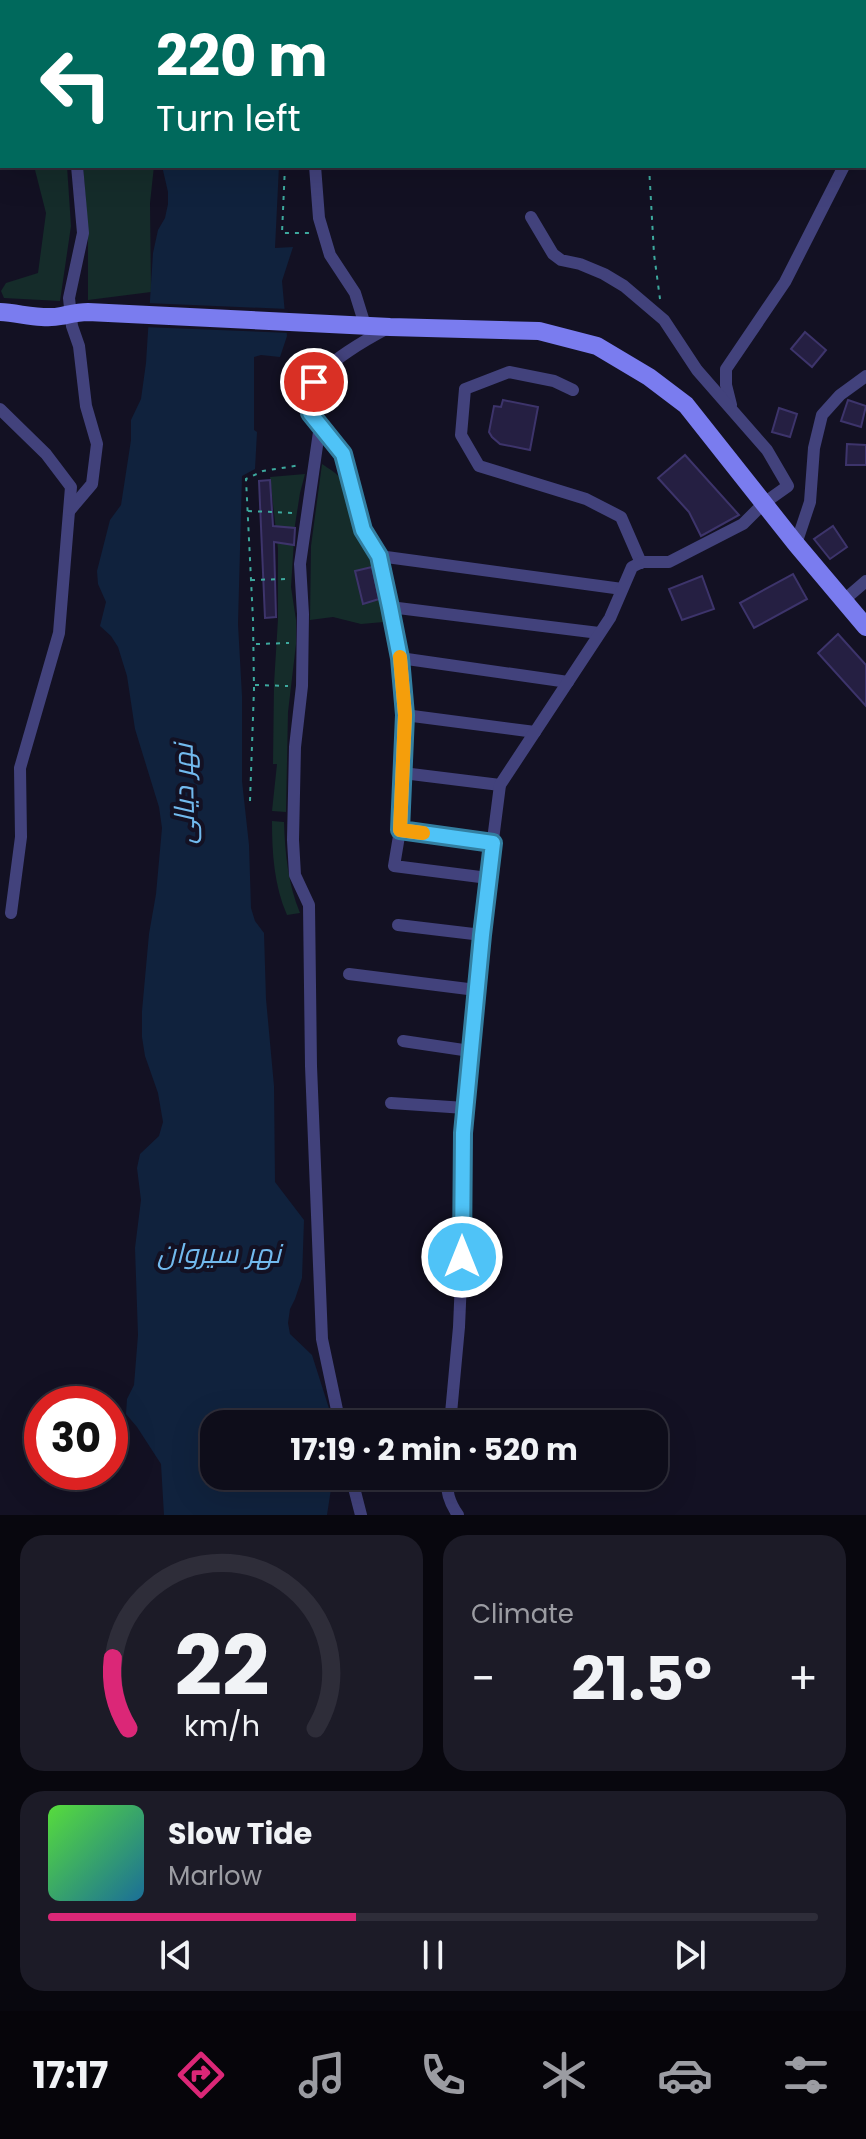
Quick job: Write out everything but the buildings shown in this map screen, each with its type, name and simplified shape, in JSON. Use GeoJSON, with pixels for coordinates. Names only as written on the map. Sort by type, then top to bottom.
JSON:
{"type":"FeatureCollection","features":[{"type":"Feature","properties":{"kind":"main road"},"geometry":{"type":"LineString","coordinates":[[3,312],[27,305],[79,312],[539,331],[597,346],[649,377],[686,405],[866,627]]}},
{"type":"Feature","properties":{"kind":"street"},"geometry":{"type":"LineString","coordinates":[[69,511],[92,484],[97,444],[86,406],[79,346],[72,326],[79,312],[69,298],[83,233],[77,168]]}},
{"type":"Feature","properties":{"kind":"street"},"geometry":{"type":"LineString","coordinates":[[315,168],[323,233],[330,255],[355,293],[365,325]]}},
{"type":"Feature","properties":{"kind":"street"},"geometry":{"type":"LineString","coordinates":[[732,408],[726,385],[726,369],[785,282],[843,168]]}},
{"type":"Feature","properties":{"kind":"street"},"geometry":{"type":"LineString","coordinates":[[451,1410],[459,1327],[465,1108],[500,785],[610,618],[632,567],[641,563],[669,562],[743,524],[764,503],[788,486],[767,450],[697,370],[664,320],[624,286],[604,274],[561,260],[553,254],[531,217]]}},
{"type":"Feature","properties":{"kind":"street"},"geometry":{"type":"LineString","coordinates":[[390,327],[360,343],[314,382],[310,413],[343,454],[363,530],[379,556],[400,658],[405,715],[400,830],[394,866],[488,878]]}},
{"type":"Feature","properties":{"kind":"street"},"geometry":{"type":"LineString","coordinates":[[573,390],[554,381],[509,372],[465,389],[461,435],[479,466],[586,499],[621,517],[641,563]]}},
{"type":"Feature","properties":{"kind":"street"},"geometry":{"type":"LineString","coordinates":[[796,544],[810,502],[814,448],[822,415],[840,395],[866,376]]}},
{"type":"Feature","properties":{"kind":"street"},"geometry":{"type":"LineString","coordinates":[[0,409],[46,454],[71,487],[59,633],[20,768],[21,837],[11,913]]}},
{"type":"Feature","properties":{"kind":"street"},"geometry":{"type":"LineString","coordinates":[[320,425],[300,564],[302,686],[295,747],[293,840],[295,875],[309,905],[311,1066],[322,1339],[337,1410]]}},
{"type":"Feature","properties":{"kind":"street"},"geometry":{"type":"LineString","coordinates":[[379,556],[622,589]]}},
{"type":"Feature","properties":{"kind":"street"},"geometry":{"type":"LineString","coordinates":[[844,600],[866,581]]}},
{"type":"Feature","properties":{"kind":"street"},"geometry":{"type":"LineString","coordinates":[[390,607],[599,633]]}},
{"type":"Feature","properties":{"kind":"street"},"geometry":{"type":"LineString","coordinates":[[400,658],[568,682]]}},
{"type":"Feature","properties":{"kind":"street"},"geometry":{"type":"LineString","coordinates":[[405,715],[535,732]]}},
{"type":"Feature","properties":{"kind":"street"},"geometry":{"type":"LineString","coordinates":[[403,773],[500,785]]}},
{"type":"Feature","properties":{"kind":"street"},"geometry":{"type":"LineString","coordinates":[[400,830],[493,843]]}},
{"type":"Feature","properties":{"kind":"street"},"geometry":{"type":"LineString","coordinates":[[398,925],[482,935]]}},
{"type":"Feature","properties":{"kind":"street"},"geometry":{"type":"LineString","coordinates":[[349,974],[476,990]]}},
{"type":"Feature","properties":{"kind":"street"},"geometry":{"type":"LineString","coordinates":[[403,1041],[470,1051]]}},
{"type":"Feature","properties":{"kind":"street"},"geometry":{"type":"LineString","coordinates":[[391,1103],[465,1108]]}},
{"type":"Feature","properties":{"kind":"street"},"geometry":{"type":"LineString","coordinates":[[355,1490],[361,1515]]}},
{"type":"Feature","properties":{"kind":"street"},"geometry":{"type":"LineString","coordinates":[[447,1490],[458,1515]]}},
{"type":"Feature","properties":{"kind":"path"},"geometry":{"type":"LineString","coordinates":[[285,168],[282,233],[323,233]]}},
{"type":"Feature","properties":{"kind":"path"},"geometry":{"type":"LineString","coordinates":[[649,168],[654,254],[664,320]]}},
{"type":"Feature","properties":{"kind":"path"},"geometry":{"type":"LineString","coordinates":[[250,801],[253,644],[246,479],[263,471],[314,463]]}},
{"type":"Feature","properties":{"kind":"path"},"geometry":{"type":"LineString","coordinates":[[247,511],[307,513]]}},
{"type":"Feature","properties":{"kind":"path"},"geometry":{"type":"LineString","coordinates":[[251,580],[301,578]]}},
{"type":"Feature","properties":{"kind":"path"},"geometry":{"type":"LineString","coordinates":[[253,644],[303,643]]}},
{"type":"Feature","properties":{"kind":"path"},"geometry":{"type":"LineString","coordinates":[[253,685],[302,686]]}},
{"type":"Feature","properties":{"kind":"green space"},"geometry":{"type":"Polygon","coordinates":[[[35,168],[67,168],[71,226],[60,301],[4,298],[1,291],[6,283],[38,273],[46,213],[35,168]]]}},
{"type":"Feature","properties":{"kind":"green space"},"geometry":{"type":"Polygon","coordinates":[[[83,168],[154,168],[150,203],[151,292],[88,300],[88,231],[83,168]]]}},
{"type":"Feature","properties":{"kind":"green space"},"geometry":{"type":"Polygon","coordinates":[[[322,464],[342,481],[350,519],[372,567],[355,572],[363,604],[380,599],[384,622],[361,624],[333,617],[310,620],[311,546],[322,464]]]}},
{"type":"Feature","properties":{"kind":"green space"},"geometry":{"type":"Polygon","coordinates":[[[305,474],[295,525],[291,587],[296,644],[288,712],[286,812],[272,811],[277,764],[273,764],[278,549],[270,477],[305,474]]]}},
{"type":"Feature","properties":{"kind":"green space"},"geometry":{"type":"Polygon","coordinates":[[[272,821],[284,822],[288,868],[300,913],[287,915],[279,892],[272,821]]]}},
{"type":"Feature","properties":{"kind":"water","name":"نهر سیروان"},"geometry":{"type":"Polygon","coordinates":[[[162,168],[279,168],[275,248],[293,247],[282,281],[287,336],[280,357],[254,357],[255,469],[242,476],[238,624],[242,781],[249,845],[251,908],[255,921],[264,933],[274,1086],[275,1182],[304,1220],[302,1278],[288,1323],[290,1334],[312,1355],[330,1410],[200,1410],[200,1490],[331,1490],[327,1515],[164,1515],[161,1464],[128,1416],[138,1335],[135,1248],[141,1200],[137,1168],[140,1154],[159,1136],[163,1122],[142,1037],[149,934],[162,828],[159,807],[135,729],[127,676],[118,647],[100,626],[106,602],[98,584],[97,571],[110,520],[121,505],[131,420],[141,399],[146,363],[153,253],[168,204],[162,168]]]}},
{"type":"Feature","properties":{"kind":"pier"},"geometry":{"type":"Polygon","coordinates":[[[146,303],[288,309],[291,333],[143,327],[146,303]]]}},
{"type":"Feature","properties":{"kind":"slow traffic"},"geometry":{"type":"LineString","coordinates":[[400,657],[405,715],[400,830],[423,833]]}},
{"type":"Feature","properties":{"kind":"route"},"geometry":{"type":"LineString","coordinates":[[314,382],[310,413],[343,454],[363,530],[379,556],[400,658],[405,715],[400,830],[493,843],[463,1133],[462,1257]]}},
{"type":"Feature","properties":{"kind":"water label","name":"نهر ديالى"},"geometry":{"type":"Point","coordinates":[184,794]}}]}
